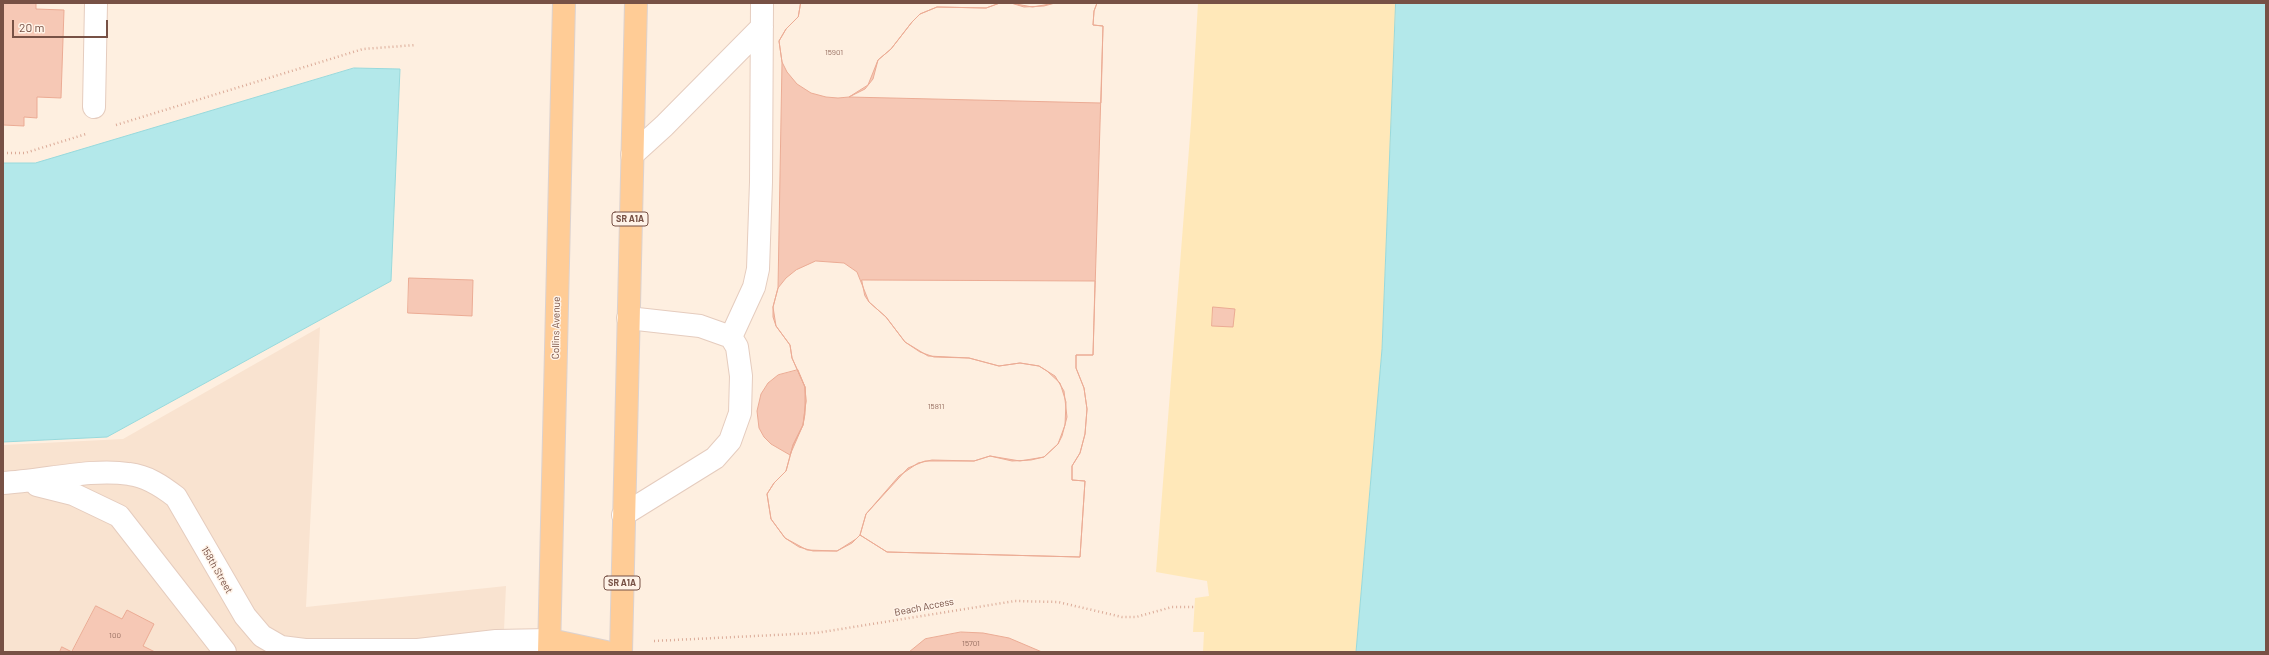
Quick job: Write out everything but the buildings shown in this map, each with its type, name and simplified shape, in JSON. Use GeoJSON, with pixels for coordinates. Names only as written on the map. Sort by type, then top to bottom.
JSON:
{"type":"FeatureCollection","features":[{"type":"Feature","properties":{"kind":"main road","name":"Collins Avenue"},"geometry":{"type":"LineString","coordinates":[[549,646],[564,3]]}},
{"type":"Feature","properties":{"kind":"main road","name":"SR A1A"},"geometry":{"type":"LineString","coordinates":[[621,652],[636,3]]}},
{"type":"Feature","properties":{"kind":"main road"},"geometry":{"type":"LineString","coordinates":[[549,646],[606,652]]}},
{"type":"Feature","properties":{"kind":"street"},"geometry":{"type":"LineString","coordinates":[[94,107],[96,3]]}},
{"type":"Feature","properties":{"kind":"street"},"geometry":{"type":"LineString","coordinates":[[731,337],[751,294],[758,269],[762,3]]}},
{"type":"Feature","properties":{"kind":"street"},"geometry":{"type":"LineString","coordinates":[[632,155],[664,126],[762,27]]}},
{"type":"Feature","properties":{"kind":"street"},"geometry":{"type":"LineString","coordinates":[[623,515],[715,458],[730,441],[740,413],[741,376],[737,347],[731,337],[700,326],[628,318]]}},
{"type":"Feature","properties":{"kind":"street","name":"158th Street"},"geometry":{"type":"LineString","coordinates":[[3,483],[27,482],[86,474],[130,474],[162,486],[176,497],[245,616],[262,636],[281,647],[305,650],[417,651],[496,641],[549,646]]}},
{"type":"Feature","properties":{"kind":"street","name":"158th Street"},"geometry":{"type":"LineString","coordinates":[[27,482],[74,494],[119,516],[225,652]]}},
{"type":"Feature","properties":{"kind":"path"},"geometry":{"type":"LineString","coordinates":[[115,125],[363,49],[416,45]]}},
{"type":"Feature","properties":{"kind":"path"},"geometry":{"type":"LineString","coordinates":[[3,153],[25,153],[92,132]]}},
{"type":"Feature","properties":{"kind":"path","name":"Beach Access"},"geometry":{"type":"LineString","coordinates":[[654,641],[816,633],[1015,601],[1058,602],[1122,617],[1136,617],[1172,607],[1195,607]]}},
{"type":"Feature","properties":{"kind":"shaded area"},"geometry":{"type":"Polygon","coordinates":[[[320,327],[306,607],[506,586],[503,652],[3,652],[3,445],[123,439],[320,327]]]}},
{"type":"Feature","properties":{"kind":"sand"},"geometry":{"type":"Polygon","coordinates":[[[1198,3],[1396,3],[1382,349],[1356,652],[1203,652],[1204,632],[1193,632],[1195,598],[1209,596],[1207,581],[1156,572],[1191,123],[1198,3]]]}},
{"type":"Feature","properties":{"kind":"water"},"geometry":{"type":"Polygon","coordinates":[[[1396,3],[2266,3],[2266,652],[1356,652],[1382,349],[1396,3]]]}},
{"type":"Feature","properties":{"kind":"water"},"geometry":{"type":"Polygon","coordinates":[[[354,68],[400,69],[391,281],[107,437],[3,442],[3,163],[35,163],[354,68]]]}}]}
